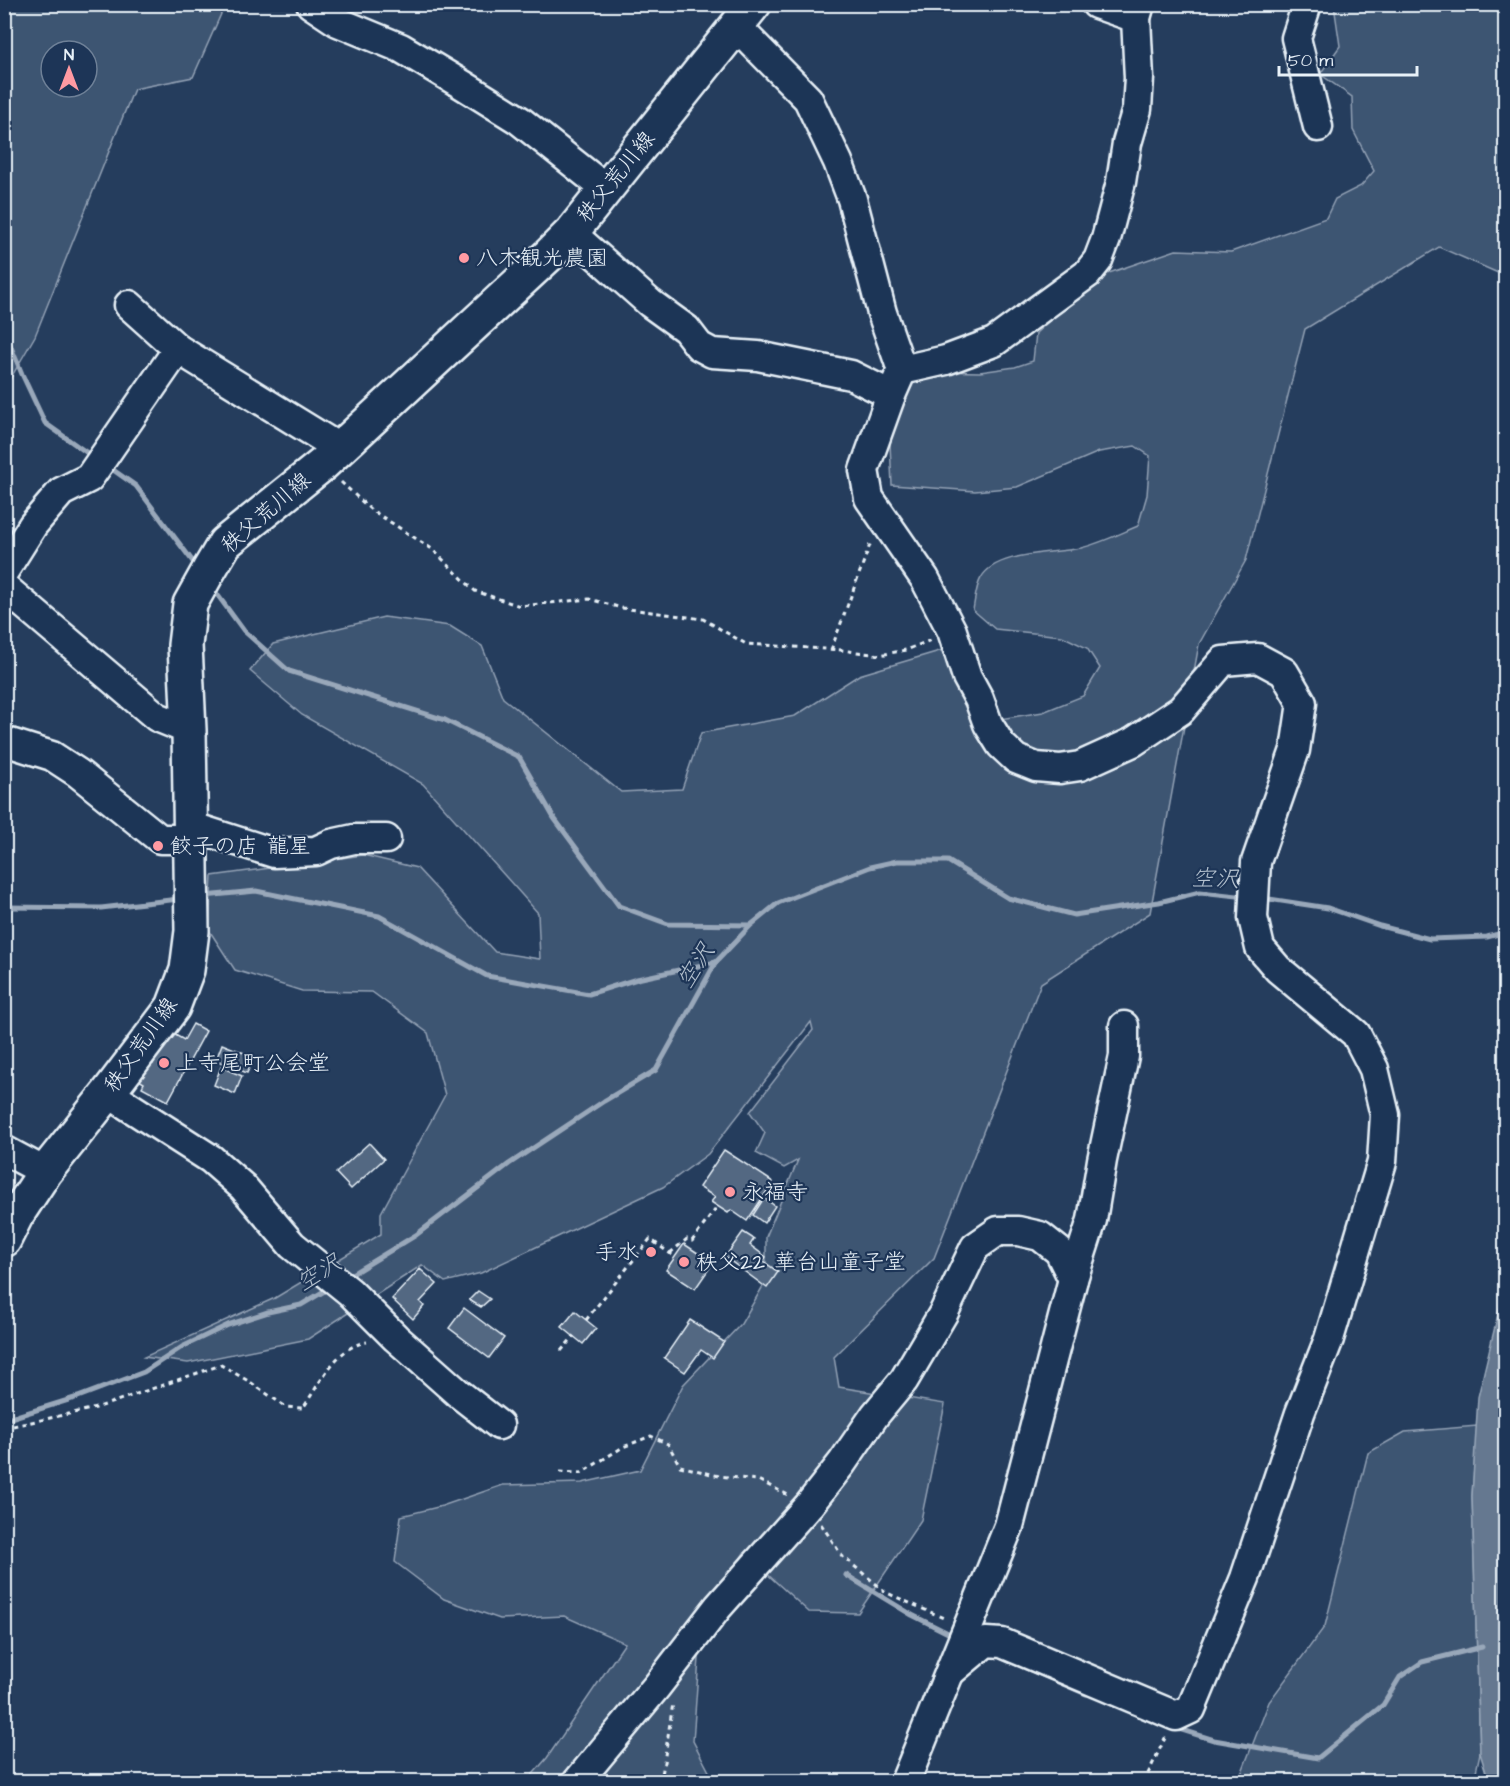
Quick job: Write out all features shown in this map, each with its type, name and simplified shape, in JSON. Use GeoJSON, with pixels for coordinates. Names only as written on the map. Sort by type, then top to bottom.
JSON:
{"type":"FeatureCollection","features":[{"type":"Feature","properties":{"kind":"main road","name":"秩父荒川線"},"geometry":{"type":"LineString","coordinates":[[4,1240],[16,1216],[45,1172],[173,1006],[187,970],[192,931],[189,730],[185,645],[190,604],[225,543],[331,456],[490,311],[571,233],[745,15]]}},
{"type":"Feature","properties":{"kind":"street"},"geometry":{"type":"LineString","coordinates":[[311,4],[338,22],[401,48],[519,120],[606,189]]}},
{"type":"Feature","properties":{"kind":"street"},"geometry":{"type":"LineString","coordinates":[[571,233],[650,303],[686,329],[699,346],[712,352],[758,356],[896,383],[946,360],[994,342],[1086,274],[1098,260],[1107,239],[1127,143],[1137,109],[1138,11],[1096,4]]}},
{"type":"Feature","properties":{"kind":"street"},"geometry":{"type":"LineString","coordinates":[[1307,4],[1296,38],[1318,127]]}},
{"type":"Feature","properties":{"kind":"street"},"geometry":{"type":"LineString","coordinates":[[745,15],[808,99],[838,162],[852,199],[882,313],[896,383],[864,470],[869,498],[925,579],[952,631],[967,677],[979,699],[988,724],[1001,745],[1016,759],[1036,767],[1060,769],[1080,766],[1133,742],[1181,710],[1223,661],[1258,658],[1284,672],[1302,703],[1295,750],[1256,862],[1253,918],[1260,948],[1278,969],[1356,1034],[1374,1069],[1384,1115],[1382,1162],[1329,1339],[1300,1413],[1245,1578],[1191,1709],[1176,1716],[1002,1643],[986,1642],[950,1672]]}},
{"type":"Feature","properties":{"kind":"street"},"geometry":{"type":"LineString","coordinates":[[129,304],[178,348],[331,456]]}},
{"type":"Feature","properties":{"kind":"street"},"geometry":{"type":"LineString","coordinates":[[4,571],[33,525],[61,492],[89,478],[178,348]]}},
{"type":"Feature","properties":{"kind":"street"},"geometry":{"type":"LineString","coordinates":[[4,587],[157,717],[189,730]]}},
{"type":"Feature","properties":{"kind":"street"},"geometry":{"type":"LineString","coordinates":[[4,741],[52,756],[78,773],[160,839],[190,832],[274,853],[316,851],[330,844],[354,839],[387,839]]}},
{"type":"Feature","properties":{"kind":"street"},"geometry":{"type":"LineString","coordinates":[[905,1782],[1009,1527],[1073,1279],[1092,1220],[1102,1160],[1125,1056],[1125,1026]]}},
{"type":"Feature","properties":{"kind":"street"},"geometry":{"type":"LineString","coordinates":[[108,1093],[211,1159],[243,1187],[292,1245],[339,1283],[458,1393],[499,1425]]}},
{"type":"Feature","properties":{"kind":"street"},"geometry":{"type":"LineString","coordinates":[[4,1150],[45,1172]]}},
{"type":"Feature","properties":{"kind":"street"},"geometry":{"type":"LineString","coordinates":[[577,1782],[657,1686],[718,1607],[809,1505],[842,1463],[875,1414],[904,1380],[944,1312],[975,1247],[998,1231],[1018,1231],[1040,1236],[1059,1251],[1073,1279]]}},
{"type":"Feature","properties":{"kind":"path"},"geometry":{"type":"LineString","coordinates":[[331,456],[370,509],[432,549],[475,591],[520,606],[589,599],[622,608],[703,619],[746,644],[880,655],[906,650],[952,631]]}},
{"type":"Feature","properties":{"kind":"path"},"geometry":{"type":"LineString","coordinates":[[831,650],[881,515]]}},
{"type":"Feature","properties":{"kind":"path"},"geometry":{"type":"LineString","coordinates":[[670,1253],[687,1239],[692,1241],[718,1206]]}},
{"type":"Feature","properties":{"kind":"path"},"geometry":{"type":"LineString","coordinates":[[586,1320],[650,1239],[675,1257]]}},
{"type":"Feature","properties":{"kind":"path"},"geometry":{"type":"LineString","coordinates":[[561,1351],[574,1336]]}},
{"type":"Feature","properties":{"kind":"path"},"geometry":{"type":"LineString","coordinates":[[4,1428],[96,1408],[221,1365],[286,1407],[303,1408],[340,1355],[358,1343],[396,1338]]}},
{"type":"Feature","properties":{"kind":"path"},"geometry":{"type":"LineString","coordinates":[[661,1782],[674,1701]]}},
{"type":"Feature","properties":{"kind":"path"},"geometry":{"type":"LineString","coordinates":[[1144,1782],[1176,1716]]}},
{"type":"Feature","properties":{"kind":"shaded area"},"geometry":{"type":"Polygon","coordinates":[[[5,4],[225,5],[193,77],[134,89],[35,336],[5,388],[5,4]]]}},
{"type":"Feature","properties":{"kind":"shaded area"},"geometry":{"type":"Polygon","coordinates":[[[1334,5],[1505,5],[1505,276],[1439,247],[1305,329],[1246,560],[1199,644],[1150,913],[1041,983],[934,1258],[834,1357],[839,1387],[945,1404],[921,1520],[858,1613],[809,1612],[744,1553],[702,1617],[693,1741],[714,1781],[527,1781],[547,1758],[625,1643],[564,1616],[500,1619],[444,1599],[395,1562],[401,1516],[442,1506],[503,1485],[582,1483],[640,1470],[683,1385],[741,1324],[766,1281],[766,1237],[798,1160],[784,1168],[756,1153],[765,1133],[750,1112],[813,1030],[811,1022],[708,1154],[663,1187],[481,1273],[445,1282],[422,1265],[308,1339],[188,1363],[144,1357],[275,1298],[381,1234],[381,1213],[445,1095],[428,1033],[372,992],[302,991],[235,970],[209,930],[212,876],[363,855],[417,868],[495,952],[540,959],[538,913],[423,784],[302,715],[250,671],[273,644],[384,617],[450,626],[482,646],[503,698],[621,792],[682,789],[701,733],[795,716],[859,675],[943,650],[981,722],[1043,712],[1083,696],[1100,668],[1087,648],[1062,636],[995,629],[973,610],[978,585],[988,569],[1012,558],[1081,548],[1138,526],[1147,495],[1150,456],[1135,446],[1099,452],[1017,487],[975,491],[892,485],[889,423],[910,380],[928,371],[980,372],[1015,367],[1033,361],[1036,333],[1088,286],[1109,273],[1176,250],[1231,252],[1326,218],[1335,199],[1361,186],[1374,171],[1353,130],[1352,97],[1320,74],[1340,46],[1334,5]]]}},
{"type":"Feature","properties":{"kind":"shaded area"},"geometry":{"type":"Polygon","coordinates":[[[1505,1285],[1506,1781],[1489,1782],[1480,1753],[1472,1496],[1478,1397],[1505,1285]]]}},
{"type":"Feature","properties":{"kind":"shaded area"},"geometry":{"type":"Polygon","coordinates":[[[1477,1426],[1472,1496],[1480,1753],[1474,1781],[1238,1782],[1269,1702],[1325,1626],[1368,1453],[1405,1432],[1477,1426]]]}},
{"type":"Feature","properties":{"kind":"building"},"geometry":{"type":"Polygon","coordinates":[[[193,1024],[206,1031],[168,1101],[142,1087],[144,1083],[137,1079],[147,1060],[153,1064],[170,1032],[184,1040],[193,1024]]]}},
{"type":"Feature","properties":{"kind":"building"},"geometry":{"type":"Polygon","coordinates":[[[222,1044],[254,1057],[247,1073],[216,1060],[222,1044]]]}},
{"type":"Feature","properties":{"kind":"building"},"geometry":{"type":"Polygon","coordinates":[[[221,1067],[242,1076],[235,1094],[214,1085],[221,1067]]]}},
{"type":"Feature","properties":{"kind":"building"},"geometry":{"type":"Polygon","coordinates":[[[369,1143],[384,1159],[351,1189],[336,1173],[369,1143]]]}},
{"type":"Feature","properties":{"kind":"building"},"geometry":{"type":"Polygon","coordinates":[[[724,1150],[773,1182],[747,1221],[731,1210],[728,1213],[711,1202],[715,1197],[699,1187],[724,1150]]]}},
{"type":"Feature","properties":{"kind":"building"},"geometry":{"type":"Polygon","coordinates":[[[764,1198],[775,1206],[764,1223],[753,1215],[764,1198]]]}},
{"type":"Feature","properties":{"kind":"building"},"geometry":{"type":"Polygon","coordinates":[[[743,1232],[754,1239],[750,1245],[766,1257],[763,1261],[778,1272],[767,1288],[725,1257],[743,1232]]]}},
{"type":"Feature","properties":{"kind":"building"},"geometry":{"type":"Polygon","coordinates":[[[684,1244],[713,1263],[695,1289],[666,1270],[684,1244]]]}},
{"type":"Feature","properties":{"kind":"building"},"geometry":{"type":"Polygon","coordinates":[[[420,1269],[437,1284],[420,1302],[424,1306],[413,1319],[392,1299],[420,1269]]]}},
{"type":"Feature","properties":{"kind":"building"},"geometry":{"type":"Polygon","coordinates":[[[478,1291],[490,1299],[481,1307],[469,1300],[478,1291]]]}},
{"type":"Feature","properties":{"kind":"building"},"geometry":{"type":"Polygon","coordinates":[[[464,1308],[504,1338],[489,1358],[449,1328],[464,1308]]]}},
{"type":"Feature","properties":{"kind":"building"},"geometry":{"type":"Polygon","coordinates":[[[575,1311],[596,1328],[583,1344],[562,1327],[575,1311]]]}},
{"type":"Feature","properties":{"kind":"building"},"geometry":{"type":"Polygon","coordinates":[[[690,1320],[724,1342],[713,1358],[701,1350],[685,1372],[664,1358],[690,1320]]]}},
{"type":"Feature","properties":{"kind":"waterway"},"geometry":{"type":"LineString","coordinates":[[4,330],[45,423],[93,457]]}},
{"type":"Feature","properties":{"kind":"waterway"},"geometry":{"type":"LineString","coordinates":[[109,467],[136,486],[197,567]]}},
{"type":"Feature","properties":{"kind":"waterway"},"geometry":{"type":"LineString","coordinates":[[211,586],[244,631],[289,671],[445,720],[519,757],[554,818],[619,906],[668,924],[751,925]]}},
{"type":"Feature","properties":{"kind":"waterway","name":"空沢"},"geometry":{"type":"LineString","coordinates":[[347,1277],[416,1235],[509,1164],[604,1101],[656,1070],[716,962],[751,925],[778,903],[870,867],[897,861],[948,861],[1008,898],[1074,915],[1159,902],[1200,892],[1247,897]]}},
{"type":"Feature","properties":{"kind":"waterway"},"geometry":{"type":"LineString","coordinates":[[204,896],[256,891],[379,916],[487,976],[589,994],[637,979],[716,962]]}},
{"type":"Feature","properties":{"kind":"waterway","name":"空沢"},"geometry":{"type":"LineString","coordinates":[[1262,898],[1328,908],[1380,926],[1430,939],[1487,937],[1506,932]]}},
{"type":"Feature","properties":{"kind":"waterway"},"geometry":{"type":"LineString","coordinates":[[4,907],[101,908],[179,899]]}},
{"type":"Feature","properties":{"kind":"waterway","name":"空沢"},"geometry":{"type":"LineString","coordinates":[[4,1420],[78,1397],[144,1372],[182,1347],[228,1325],[268,1312],[301,1305],[331,1287]]}},
{"type":"Feature","properties":{"kind":"waterway"},"geometry":{"type":"LineString","coordinates":[[846,1575],[912,1615],[954,1636]]}},
{"type":"Feature","properties":{"kind":"waterway"},"geometry":{"type":"LineString","coordinates":[[1176,1728],[1214,1740],[1318,1758],[1383,1705],[1400,1677],[1422,1662],[1482,1647]]}},
{"type":"Feature","properties":{"kind":"waterway"},"geometry":{"type":"LineString","coordinates":[[993,1654],[1086,1694]]}},
{"type":"Feature","properties":{"kind":"place","name":"八木観光農園"},"geometry":{"type":"Point","coordinates":[464,258]}},
{"type":"Feature","properties":{"kind":"place","name":"餃子の店 龍星"},"geometry":{"type":"Point","coordinates":[158,846]}},
{"type":"Feature","properties":{"kind":"place","name":"上寺尾町公会堂"},"geometry":{"type":"Point","coordinates":[164,1063]}},
{"type":"Feature","properties":{"kind":"place","name":"永福寺"},"geometry":{"type":"Point","coordinates":[730,1192]}},
{"type":"Feature","properties":{"kind":"place","name":"手水"},"geometry":{"type":"Point","coordinates":[651,1252]}},
{"type":"Feature","properties":{"kind":"place","name":"秩父22 華台山童子堂"},"geometry":{"type":"Point","coordinates":[684,1262]}}]}
